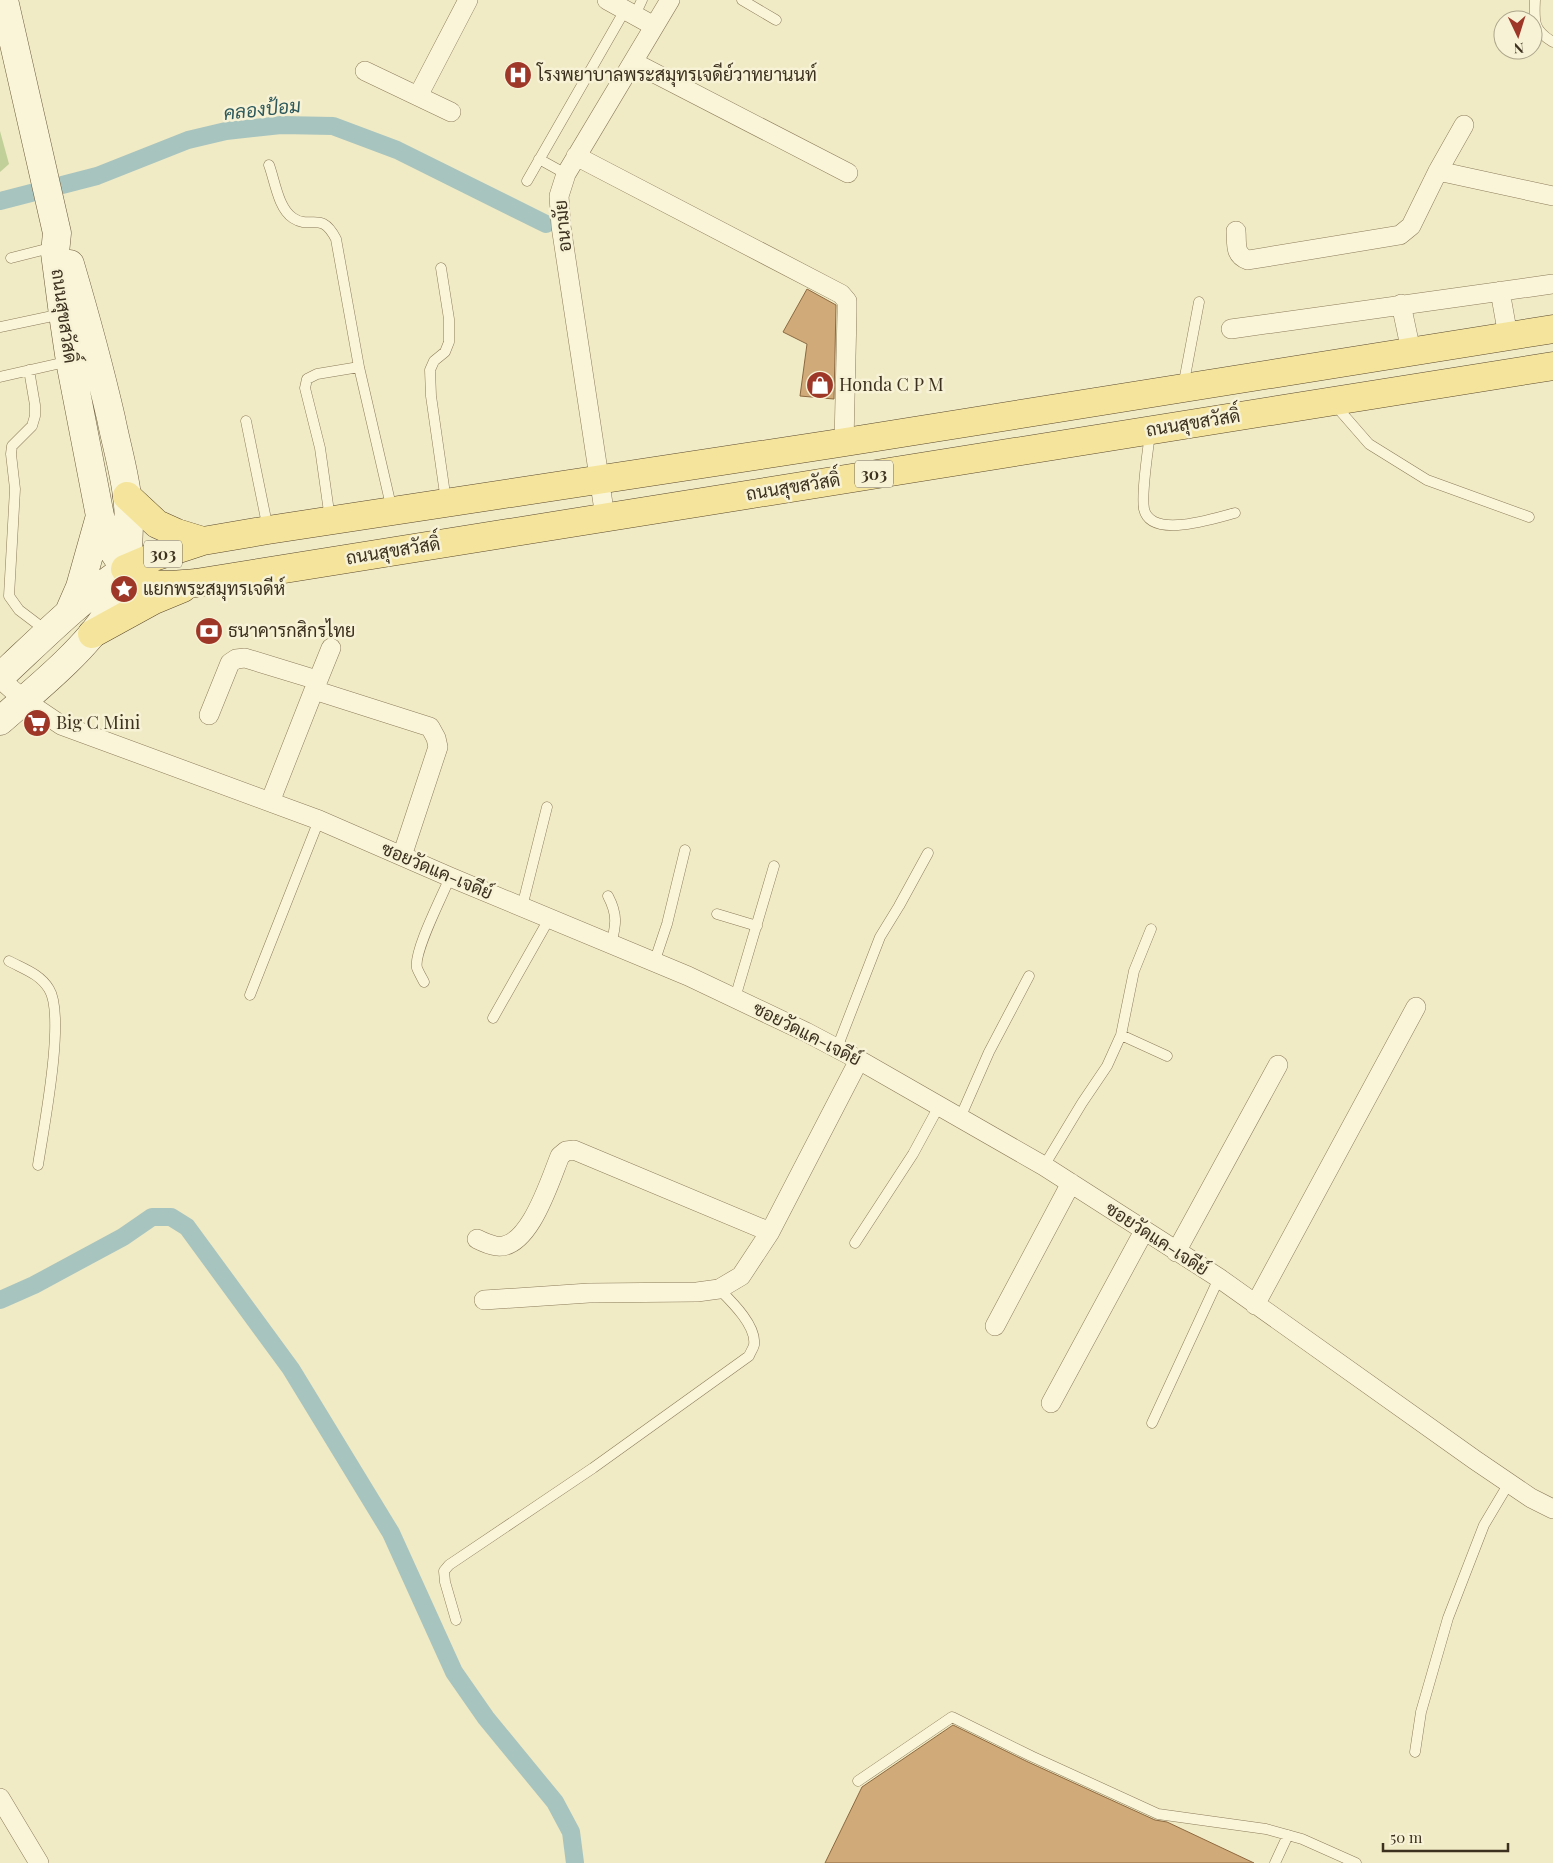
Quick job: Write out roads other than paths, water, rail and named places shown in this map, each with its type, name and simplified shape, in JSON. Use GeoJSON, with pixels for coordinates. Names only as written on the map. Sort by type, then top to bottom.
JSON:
{"type":"FeatureCollection","features":[{"type":"Feature","properties":{"kind":"main road","name":"ถนนสุขสวัสดิ์"},"geometry":{"type":"LineString","coordinates":[[0,721],[92,634],[107,614],[117,594],[125,569],[128,536],[127,496],[101,374],[60,246],[4,0]]}},
{"type":"Feature","properties":{"kind":"main road","name":"ถนนสุขสวัสดิ์"},"geometry":{"type":"LineString","coordinates":[[60,246],[63,314],[100,516],[108,542],[125,569],[139,580],[161,586],[196,583],[1553,366]]}},
{"type":"Feature","properties":{"kind":"main road","name":"ถนนสุขสวัสดิ์"},"geometry":{"type":"LineString","coordinates":[[0,678],[70,611],[125,569],[151,558],[203,541],[844,442],[1553,329]]}},
{"type":"Feature","properties":{"kind":"main road"},"geometry":{"type":"LineString","coordinates":[[72,371],[101,374]]}},
{"type":"Feature","properties":{"kind":"main road"},"geometry":{"type":"LineString","coordinates":[[127,496],[157,524],[177,533],[203,541]]}},
{"type":"Feature","properties":{"kind":"main road"},"geometry":{"type":"LineString","coordinates":[[70,611],[80,587],[100,516]]}},
{"type":"Feature","properties":{"kind":"main road"},"geometry":{"type":"LineString","coordinates":[[92,634],[154,600],[196,583]]}},
{"type":"Feature","properties":{"kind":"street"},"geometry":{"type":"LineString","coordinates":[[418,96],[468,0]]}},
{"type":"Feature","properties":{"kind":"street"},"geometry":{"type":"LineString","coordinates":[[607,0],[634,9],[654,26]]}},
{"type":"Feature","properties":{"kind":"street","name":"อนามัย"},"geometry":{"type":"LineString","coordinates":[[605,517],[558,210],[559,196],[566,174],[576,156],[670,0]]}},
{"type":"Feature","properties":{"kind":"street"},"geometry":{"type":"LineString","coordinates":[[633,62],[848,173]]}},
{"type":"Feature","properties":{"kind":"street"},"geometry":{"type":"LineString","coordinates":[[365,71],[451,112]]}},
{"type":"Feature","properties":{"kind":"street"},"geometry":{"type":"LineString","coordinates":[[1236,231],[1237,252],[1248,260],[1400,235],[1411,226],[1438,171],[1464,125]]}},
{"type":"Feature","properties":{"kind":"street"},"geometry":{"type":"LineString","coordinates":[[576,156],[841,294],[847,301],[844,442]]}},
{"type":"Feature","properties":{"kind":"street"},"geometry":{"type":"LineString","coordinates":[[1438,171],[1553,196]]}},
{"type":"Feature","properties":{"kind":"street"},"geometry":{"type":"LineString","coordinates":[[1230,329],[1553,284]]}},
{"type":"Feature","properties":{"kind":"street"},"geometry":{"type":"LineString","coordinates":[[1500,291],[1508,336]]}},
{"type":"Feature","properties":{"kind":"street"},"geometry":{"type":"LineString","coordinates":[[1401,304],[1411,351]]}},
{"type":"Feature","properties":{"kind":"street"},"geometry":{"type":"LineString","coordinates":[[270,802],[331,648]]}},
{"type":"Feature","properties":{"kind":"street"},"geometry":{"type":"LineString","coordinates":[[209,715],[230,663],[236,659],[245,658],[430,727],[438,747],[402,856]]}},
{"type":"Feature","properties":{"kind":"street","name":"ซอยวัดแค-เจดีย์"},"geometry":{"type":"LineString","coordinates":[[0,678],[24,700],[61,724],[319,820],[450,878],[735,998],[859,1060],[1044,1166],[1219,1278],[1509,1483],[1531,1498],[1553,1509]]}},
{"type":"Feature","properties":{"kind":"street"},"geometry":{"type":"LineString","coordinates":[[1255,1305],[1416,1007]]}},
{"type":"Feature","properties":{"kind":"street"},"geometry":{"type":"LineString","coordinates":[[484,1300],[589,1293],[697,1292],[719,1289],[741,1276],[770,1232],[859,1060]]}},
{"type":"Feature","properties":{"kind":"street"},"geometry":{"type":"LineString","coordinates":[[1176,1252],[1278,1064]]}},
{"type":"Feature","properties":{"kind":"street"},"geometry":{"type":"LineString","coordinates":[[477,1239],[496,1246],[506,1245],[517,1239],[530,1226],[560,1156],[566,1151],[574,1150],[770,1232]]}},
{"type":"Feature","properties":{"kind":"street"},"geometry":{"type":"LineString","coordinates":[[996,1326],[1071,1184]]}},
{"type":"Feature","properties":{"kind":"street"},"geometry":{"type":"LineString","coordinates":[[1051,1403],[1144,1231]]}},
{"type":"Feature","properties":{"kind":"street"},"geometry":{"type":"LineString","coordinates":[[0,1798],[39,1863]]}},
{"type":"Feature","properties":{"kind":"lane"},"geometry":{"type":"LineString","coordinates":[[742,0],[776,20]]}},
{"type":"Feature","properties":{"kind":"lane"},"geometry":{"type":"LineString","coordinates":[[1535,0],[1534,20],[1541,35],[1553,42]]}},
{"type":"Feature","properties":{"kind":"lane"},"geometry":{"type":"LineString","coordinates":[[527,181],[634,9]]}},
{"type":"Feature","properties":{"kind":"lane"},"geometry":{"type":"LineString","coordinates":[[539,159],[566,174]]}},
{"type":"Feature","properties":{"kind":"lane"},"geometry":{"type":"LineString","coordinates":[[269,165],[284,208],[294,218],[304,222],[319,222],[330,227],[336,239],[359,367],[392,511]]}},
{"type":"Feature","properties":{"kind":"lane"},"geometry":{"type":"LineString","coordinates":[[12,258],[60,246]]}},
{"type":"Feature","properties":{"kind":"lane"},"geometry":{"type":"LineString","coordinates":[[441,268],[449,318],[450,342],[445,352],[434,361],[430,370],[431,396],[446,502]]}},
{"type":"Feature","properties":{"kind":"lane"},"geometry":{"type":"LineString","coordinates":[[1184,387],[1199,302]]}},
{"type":"Feature","properties":{"kind":"lane"},"geometry":{"type":"LineString","coordinates":[[0,327],[63,314]]}},
{"type":"Feature","properties":{"kind":"lane"},"geometry":{"type":"LineString","coordinates":[[330,520],[320,448],[305,388],[307,379],[317,374],[359,367]]}},
{"type":"Feature","properties":{"kind":"lane"},"geometry":{"type":"LineString","coordinates":[[29,370],[34,404],[32,426],[12,446],[11,454],[15,489],[9,596],[19,610],[48,633]]}},
{"type":"Feature","properties":{"kind":"lane"},"geometry":{"type":"LineString","coordinates":[[0,377],[29,370],[72,371]]}},
{"type":"Feature","properties":{"kind":"lane"},"geometry":{"type":"LineString","coordinates":[[1331,401],[1369,444],[1427,480],[1530,517]]}},
{"type":"Feature","properties":{"kind":"lane"},"geometry":{"type":"LineString","coordinates":[[246,421],[268,530]]}},
{"type":"Feature","properties":{"kind":"lane"},"geometry":{"type":"LineString","coordinates":[[1151,430],[1144,497],[1144,511],[1149,519],[1157,524],[1174,526],[1235,513]]}},
{"type":"Feature","properties":{"kind":"lane"},"geometry":{"type":"LineString","coordinates":[[522,907],[547,807]]}},
{"type":"Feature","properties":{"kind":"lane"},"geometry":{"type":"LineString","coordinates":[[250,995],[319,820]]}},
{"type":"Feature","properties":{"kind":"lane"},"geometry":{"type":"LineString","coordinates":[[654,963],[667,924],[685,850]]}},
{"type":"Feature","properties":{"kind":"lane"},"geometry":{"type":"LineString","coordinates":[[836,1048],[880,937],[900,906],[928,853]]}},
{"type":"Feature","properties":{"kind":"lane"},"geometry":{"type":"LineString","coordinates":[[735,998],[774,866]]}},
{"type":"Feature","properties":{"kind":"lane"},"geometry":{"type":"LineString","coordinates":[[424,982],[417,967],[418,956],[450,878]]}},
{"type":"Feature","properties":{"kind":"lane"},"geometry":{"type":"LineString","coordinates":[[608,896],[615,910],[616,918],[611,945]]}},
{"type":"Feature","properties":{"kind":"lane"},"geometry":{"type":"LineString","coordinates":[[717,914],[757,926]]}},
{"type":"Feature","properties":{"kind":"lane"},"geometry":{"type":"LineString","coordinates":[[493,1018],[549,919]]}},
{"type":"Feature","properties":{"kind":"lane"},"geometry":{"type":"LineString","coordinates":[[1044,1166],[1107,1066],[1121,1035],[1134,970],[1151,929]]}},
{"type":"Feature","properties":{"kind":"lane"},"geometry":{"type":"LineString","coordinates":[[9,961],[41,978],[51,991],[55,1046],[38,1165]]}},
{"type":"Feature","properties":{"kind":"lane"},"geometry":{"type":"LineString","coordinates":[[960,1118],[989,1052],[1029,976]]}},
{"type":"Feature","properties":{"kind":"lane"},"geometry":{"type":"LineString","coordinates":[[1121,1035],[1167,1056]]}},
{"type":"Feature","properties":{"kind":"lane"},"geometry":{"type":"LineString","coordinates":[[855,1243],[913,1154],[939,1106]]}},
{"type":"Feature","properties":{"kind":"lane"},"geometry":{"type":"LineString","coordinates":[[1152,1423],[1219,1278]]}},
{"type":"Feature","properties":{"kind":"lane"},"geometry":{"type":"LineString","coordinates":[[456,1620],[445,1582],[444,1571],[449,1565],[594,1468],[749,1356],[754,1345],[753,1334],[740,1311],[719,1289]]}},
{"type":"Feature","properties":{"kind":"lane"},"geometry":{"type":"LineString","coordinates":[[1415,1752],[1420,1712],[1448,1618],[1484,1525],[1509,1483]]}},
{"type":"Feature","properties":{"kind":"lane"},"geometry":{"type":"LineString","coordinates":[[858,1781],[952,1717],[1031,1756],[1158,1814],[1288,1835],[1302,1839],[1356,1863]]}},
{"type":"Feature","properties":{"kind":"lane"},"geometry":{"type":"LineString","coordinates":[[1275,1863],[1288,1835]]}},
{"type":"Feature","properties":{"kind":"waterway","name":"คลองป้อม"},"geometry":{"type":"LineString","coordinates":[[0,201],[97,176],[188,140],[226,131],[281,125],[333,126],[397,150],[546,224]]}},
{"type":"Feature","properties":{"kind":"waterway"},"geometry":{"type":"LineString","coordinates":[[0,1300],[34,1285],[123,1237],[152,1217],[171,1217],[187,1227],[291,1369],[391,1533],[454,1672],[486,1718],[555,1802],[571,1832],[575,1863]]}},
{"type":"Feature","properties":{"kind":"place","name":"โรงพยาบาลพระสมุทรเจดีย์วาทยานนท์"},"geometry":{"type":"Point","coordinates":[518,75]}},
{"type":"Feature","properties":{"kind":"place","name":"Honda C P M"},"geometry":{"type":"Point","coordinates":[820,385]}},
{"type":"Feature","properties":{"kind":"place","name":"แยกพระสมุทรเจดีห์"},"geometry":{"type":"Point","coordinates":[124,589]}},
{"type":"Feature","properties":{"kind":"place","name":"ธนาคารกสิกรไทย"},"geometry":{"type":"Point","coordinates":[209,631]}},
{"type":"Feature","properties":{"kind":"place","name":"Big C Mini"},"geometry":{"type":"Point","coordinates":[37,723]}}]}
